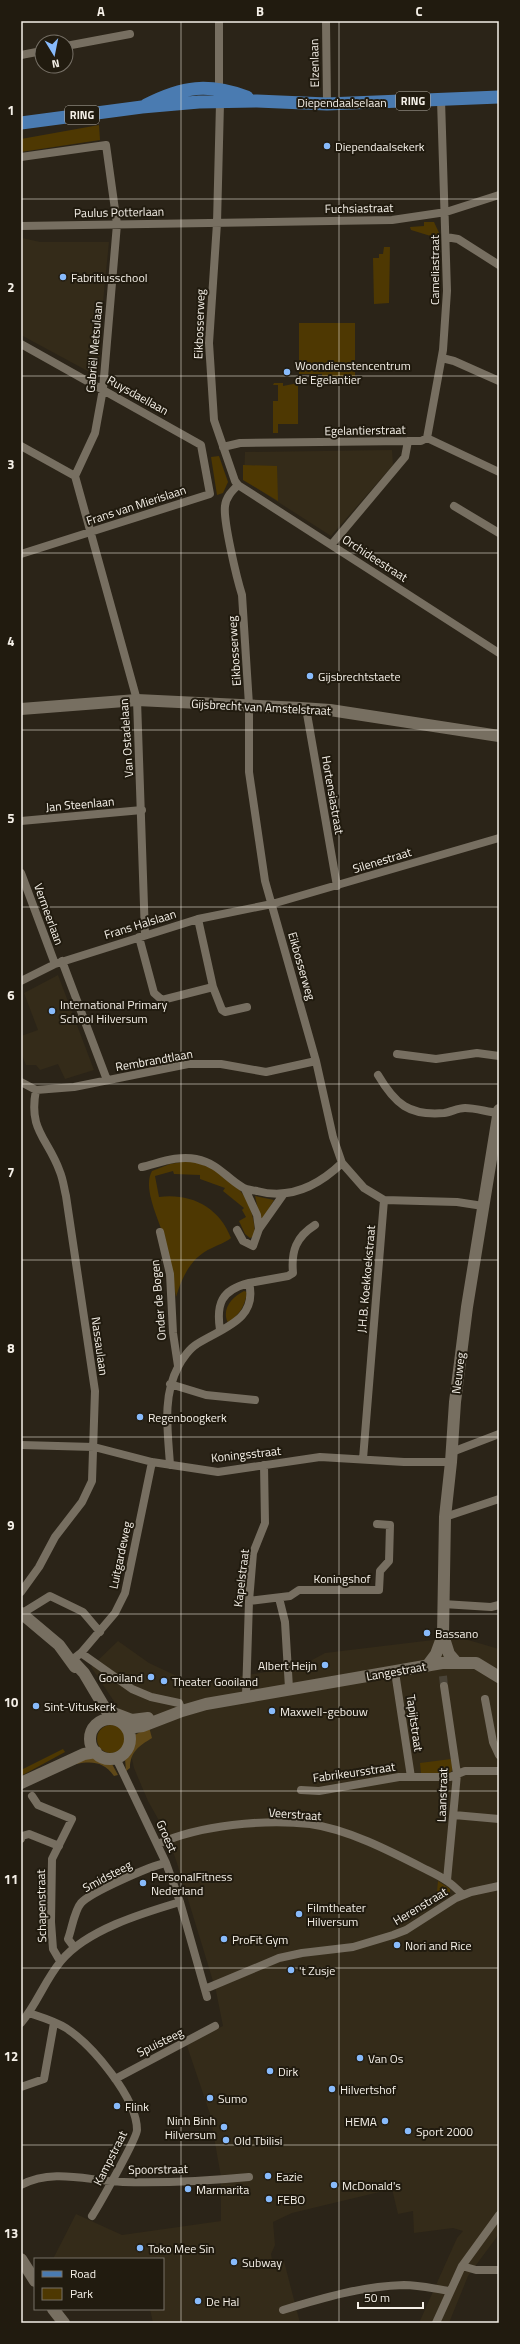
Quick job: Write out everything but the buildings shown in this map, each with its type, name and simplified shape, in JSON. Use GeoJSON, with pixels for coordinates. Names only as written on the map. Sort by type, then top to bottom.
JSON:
{"type":"FeatureCollection","features":[{"type":"Feature","properties":{"kind":"main road","name":"Diependaalselaan"},"geometry":{"type":"LineString","coordinates":[[142,107],[166,95],[206,86],[257,101]]}},
{"type":"Feature","properties":{"kind":"main road","name":"Diependaalselaan"},"geometry":{"type":"LineString","coordinates":[[21,123],[142,107],[199,102],[220,103],[257,101],[327,104],[499,97]]}},
{"type":"Feature","properties":{"kind":"street"},"geometry":{"type":"LineString","coordinates":[[199,102],[214,95],[218,89],[219,21]]}},
{"type":"Feature","properties":{"kind":"street","name":"Elzenlaan"},"geometry":{"type":"LineString","coordinates":[[326,21],[327,104]]}},
{"type":"Feature","properties":{"kind":"street"},"geometry":{"type":"LineString","coordinates":[[74,44],[130,34]]}},
{"type":"Feature","properties":{"kind":"street"},"geometry":{"type":"LineString","coordinates":[[21,55],[34,53]]}},
{"type":"Feature","properties":{"kind":"street"},"geometry":{"type":"LineString","coordinates":[[176,105],[173,100],[177,92]]}},
{"type":"Feature","properties":{"kind":"street","name":"Cameliastraat"},"geometry":{"type":"LineString","coordinates":[[426,438],[442,358],[447,291],[446,212],[441,100]]}},
{"type":"Feature","properties":{"kind":"street","name":"Eikbosserweg"},"geometry":{"type":"LineString","coordinates":[[220,103],[216,223],[209,343],[214,420],[238,485],[229,494],[225,511],[238,583],[242,595],[249,705],[249,772],[265,881],[316,1061],[333,1137],[342,1163],[364,1188],[384,1200]]}},
{"type":"Feature","properties":{"kind":"street","name":"Gabriël Metsulaan"},"geometry":{"type":"LineString","coordinates":[[21,157],[106,145],[118,224],[103,389],[95,433],[75,476]]}},
{"type":"Feature","properties":{"kind":"street","name":"Fuchsiastraat"},"geometry":{"type":"LineString","coordinates":[[216,223],[392,220],[446,212],[499,195]]}},
{"type":"Feature","properties":{"kind":"street","name":"Paulus Potterlaan"},"geometry":{"type":"LineString","coordinates":[[21,226],[216,223]]}},
{"type":"Feature","properties":{"kind":"street"},"geometry":{"type":"LineString","coordinates":[[446,237],[458,239],[499,266]]}},
{"type":"Feature","properties":{"kind":"street","name":"Ruysdaellaan"},"geometry":{"type":"LineString","coordinates":[[21,344],[201,445]]}},
{"type":"Feature","properties":{"kind":"street"},"geometry":{"type":"LineString","coordinates":[[442,358],[454,360],[499,381]]}},
{"type":"Feature","properties":{"kind":"street"},"geometry":{"type":"LineString","coordinates":[[426,438],[499,472]]}},
{"type":"Feature","properties":{"kind":"street","name":"Egelantierstraat"},"geometry":{"type":"LineString","coordinates":[[223,447],[240,443],[421,441],[426,438]]}},
{"type":"Feature","properties":{"kind":"street"},"geometry":{"type":"LineString","coordinates":[[332,544],[405,457],[408,441]]}},
{"type":"Feature","properties":{"kind":"street","name":"Frans van Mierislaan"},"geometry":{"type":"LineString","coordinates":[[21,554],[210,494],[201,445]]}},
{"type":"Feature","properties":{"kind":"street"},"geometry":{"type":"LineString","coordinates":[[21,446],[75,476]]}},
{"type":"Feature","properties":{"kind":"street","name":"Van Ostadelaan"},"geometry":{"type":"LineString","coordinates":[[75,476],[137,700],[142,810],[142,936],[154,993],[162,1000],[213,986]]}},
{"type":"Feature","properties":{"kind":"street","name":"Orchideestraat"},"geometry":{"type":"LineString","coordinates":[[238,485],[332,544],[499,653]]}},
{"type":"Feature","properties":{"kind":"street"},"geometry":{"type":"LineString","coordinates":[[454,506],[499,533]]}},
{"type":"Feature","properties":{"kind":"street","name":"Gijsbrecht van Amstelstraat"},"geometry":{"type":"LineString","coordinates":[[21,709],[137,700],[306,708],[499,736]]}},
{"type":"Feature","properties":{"kind":"street","name":"Hortensiastraat"},"geometry":{"type":"LineString","coordinates":[[306,708],[337,886]]}},
{"type":"Feature","properties":{"kind":"street","name":"Jan Steenlaan"},"geometry":{"type":"LineString","coordinates":[[21,821],[142,810]]}},
{"type":"Feature","properties":{"kind":"street","name":"Silenestraat"},"geometry":{"type":"LineString","coordinates":[[272,904],[499,838]]}},
{"type":"Feature","properties":{"kind":"street","name":"Vermeerlaan"},"geometry":{"type":"LineString","coordinates":[[21,873],[107,1080]]}},
{"type":"Feature","properties":{"kind":"street","name":"Frans Halslaan"},"geometry":{"type":"LineString","coordinates":[[21,981],[58,962],[142,936],[198,919],[272,904]]}},
{"type":"Feature","properties":{"kind":"street"},"geometry":{"type":"LineString","coordinates":[[198,919],[213,986],[222,1010],[225,1012],[248,1007]]}},
{"type":"Feature","properties":{"kind":"street"},"geometry":{"type":"LineString","coordinates":[[397,1054],[436,1059],[477,1053],[499,1056]]}},
{"type":"Feature","properties":{"kind":"street","name":"Rembrandtlaan"},"geometry":{"type":"LineString","coordinates":[[36,1090],[74,1087],[188,1064],[221,1064],[266,1072],[316,1061]]}},
{"type":"Feature","properties":{"kind":"street","name":"Neuweg"},"geometry":{"type":"LineString","coordinates":[[378,1075],[388,1093],[404,1107],[422,1114],[446,1113],[465,1108],[498,1116],[462,1342],[445,1517],[443,1635],[449,1654],[455,1661]]}},
{"type":"Feature","properties":{"kind":"street"},"geometry":{"type":"LineString","coordinates":[[21,1082],[36,1090]]}},
{"type":"Feature","properties":{"kind":"street","name":"Nassaulaan"},"geometry":{"type":"LineString","coordinates":[[21,1592],[39,1567],[55,1537],[82,1502],[92,1481],[94,1447],[95,1391],[66,1196],[60,1172],[39,1134],[35,1120],[33,1105],[36,1090]]}},
{"type":"Feature","properties":{"kind":"street"},"geometry":{"type":"LineString","coordinates":[[142,1167],[174,1158],[194,1158],[213,1164],[246,1189],[268,1194],[283,1195],[319,1181],[342,1163]]}},
{"type":"Feature","properties":{"kind":"street"},"geometry":{"type":"LineString","coordinates":[[246,1189],[257,1215],[259,1229]]}},
{"type":"Feature","properties":{"kind":"street"},"geometry":{"type":"LineString","coordinates":[[237,1230],[243,1241],[253,1246],[259,1229],[283,1195]]}},
{"type":"Feature","properties":{"kind":"street"},"geometry":{"type":"LineString","coordinates":[[384,1200],[456,1202],[483,1206]]}},
{"type":"Feature","properties":{"kind":"street","name":"J.H.B. Koekkoekstraat"},"geometry":{"type":"LineString","coordinates":[[363,1459],[384,1200]]}},
{"type":"Feature","properties":{"kind":"street"},"geometry":{"type":"LineString","coordinates":[[220,1330],[218,1315],[220,1303],[227,1293],[238,1286],[288,1276],[293,1273],[292,1259],[295,1244],[305,1231],[315,1225]]}},
{"type":"Feature","properties":{"kind":"street","name":"Onder de Bogen"},"geometry":{"type":"LineString","coordinates":[[160,1232],[170,1274],[173,1333],[178,1366]]}},
{"type":"Feature","properties":{"kind":"street"},"geometry":{"type":"LineString","coordinates":[[170,1465],[167,1400],[170,1384],[178,1366],[196,1345],[243,1315],[250,1304],[249,1283]]}},
{"type":"Feature","properties":{"kind":"street"},"geometry":{"type":"LineString","coordinates":[[170,1384],[206,1395],[255,1400]]}},
{"type":"Feature","properties":{"kind":"street","name":"Koningsstraat"},"geometry":{"type":"LineString","coordinates":[[21,1445],[94,1447],[152,1462],[218,1472],[320,1457],[363,1459],[452,1457],[499,1434]]}},
{"type":"Feature","properties":{"kind":"street","name":"Luitgardeweg"},"geometry":{"type":"LineString","coordinates":[[76,1656],[100,1632],[115,1613],[127,1588],[152,1462]]}},
{"type":"Feature","properties":{"kind":"street","name":"Kapelstraat"},"geometry":{"type":"LineString","coordinates":[[246,1696],[249,1601],[254,1553],[265,1523],[264,1465]]}},
{"type":"Feature","properties":{"kind":"street"},"geometry":{"type":"LineString","coordinates":[[445,1517],[499,1499]]}},
{"type":"Feature","properties":{"kind":"street","name":"Koningshof"},"geometry":{"type":"LineString","coordinates":[[249,1601],[290,1596],[299,1590],[379,1590],[380,1571],[389,1561],[390,1525],[377,1524]]}},
{"type":"Feature","properties":{"kind":"street"},"geometry":{"type":"LineString","coordinates":[[76,1656],[84,1673],[108,1711],[134,1720],[182,1711],[179,1703],[151,1697],[132,1689],[76,1656],[54,1641],[21,1614],[50,1596],[83,1612],[100,1632]]}},
{"type":"Feature","properties":{"kind":"street"},"geometry":{"type":"LineString","coordinates":[[279,1598],[285,1622],[289,1688]]}},
{"type":"Feature","properties":{"kind":"street"},"geometry":{"type":"LineString","coordinates":[[443,1604],[491,1607],[499,1605]]}},
{"type":"Feature","properties":{"kind":"street","name":"Neuweg"},"geometry":{"type":"LineString","coordinates":[[427,1666],[436,1654],[443,1635]]}},
{"type":"Feature","properties":{"kind":"street"},"geometry":{"type":"LineString","coordinates":[[76,1656],[95,1707],[106,1720]]}},
{"type":"Feature","properties":{"kind":"street","name":"Langestraat"},"geometry":{"type":"LineString","coordinates":[[127,1728],[144,1726],[182,1711],[246,1696],[289,1688],[395,1674],[455,1661],[476,1662],[499,1677]]}},
{"type":"Feature","properties":{"kind":"street","name":"Tapijtstraat"},"geometry":{"type":"LineString","coordinates":[[395,1674],[411,1777]]}},
{"type":"Feature","properties":{"kind":"street","name":"Laanstraat"},"geometry":{"type":"LineString","coordinates":[[444,1686],[457,1774],[447,1880]]}},
{"type":"Feature","properties":{"kind":"street"},"geometry":{"type":"LineString","coordinates":[[485,1699],[493,1742],[499,1755]]}},
{"type":"Feature","properties":{"kind":"street"},"geometry":{"type":"LineString","coordinates":[[21,1783],[84,1754],[93,1746],[94,1728],[106,1720],[117,1720],[127,1728],[130,1734],[129,1746],[124,1753],[116,1758],[106,1758],[93,1746]]}},
{"type":"Feature","properties":{"kind":"street"},"geometry":{"type":"LineString","coordinates":[[21,1779],[93,1746]]}},
{"type":"Feature","properties":{"kind":"street","name":"Groest"},"geometry":{"type":"LineString","coordinates":[[116,1758],[166,1863],[180,1902],[207,1997]]}},
{"type":"Feature","properties":{"kind":"street","name":"Fabrikeursstraat"},"geometry":{"type":"LineString","coordinates":[[301,1790],[319,1791],[411,1777],[450,1777],[465,1771],[499,1771]]}},
{"type":"Feature","properties":{"kind":"street","name":"Schapenstraat"},"geometry":{"type":"LineString","coordinates":[[32,1796],[34,1806],[72,1819],[52,1859],[51,1922],[53,1949],[60,1961]]}},
{"type":"Feature","properties":{"kind":"street"},"geometry":{"type":"LineString","coordinates":[[454,1815],[499,1819]]}},
{"type":"Feature","properties":{"kind":"street","name":"Veerstraat"},"geometry":{"type":"LineString","coordinates":[[158,1844],[182,1835],[232,1826],[258,1823],[309,1824],[368,1842],[447,1880]]}},
{"type":"Feature","properties":{"kind":"street"},"geometry":{"type":"LineString","coordinates":[[21,1839],[22,1836],[29,1834],[59,1846]]}},
{"type":"Feature","properties":{"kind":"street","name":"Smidsteeg"},"geometry":{"type":"LineString","coordinates":[[74,1947],[68,1939],[81,1904],[105,1889],[155,1865],[166,1863]]}},
{"type":"Feature","properties":{"kind":"street","name":"Herenstraat"},"geometry":{"type":"LineString","coordinates":[[447,1880],[463,1895]]}},
{"type":"Feature","properties":{"kind":"street","name":"Herenstraat"},"geometry":{"type":"LineString","coordinates":[[205,1989],[279,1958],[302,1953],[353,1947],[393,1935],[463,1895],[499,1886]]}},
{"type":"Feature","properties":{"kind":"street"},"geometry":{"type":"LineString","coordinates":[[21,2023],[29,2013],[60,1961],[74,1947],[97,1932],[180,1902]]}},
{"type":"Feature","properties":{"kind":"street","name":"Kampstraat"},"geometry":{"type":"LineString","coordinates":[[29,2013],[65,2027],[87,2046],[115,2079],[133,2112],[137,2132],[92,2216]]}},
{"type":"Feature","properties":{"kind":"street"},"geometry":{"type":"LineString","coordinates":[[21,2087],[44,2079],[54,2023]]}},
{"type":"Feature","properties":{"kind":"street","name":"Spuisteeg"},"geometry":{"type":"LineString","coordinates":[[115,2079],[215,2026]]}},
{"type":"Feature","properties":{"kind":"street","name":"Spoorstraat"},"geometry":{"type":"LineString","coordinates":[[21,2185],[42,2176],[54,2175],[111,2180],[213,2180],[249,2177]]}},
{"type":"Feature","properties":{"kind":"street"},"geometry":{"type":"LineString","coordinates":[[436,2323],[462,2266],[499,2214]]}},
{"type":"Feature","properties":{"kind":"street"},"geometry":{"type":"LineString","coordinates":[[21,2259],[34,2280]]}},
{"type":"Feature","properties":{"kind":"street"},"geometry":{"type":"LineString","coordinates":[[462,2266],[476,2270],[499,2270]]}},
{"type":"Feature","properties":{"kind":"street"},"geometry":{"type":"LineString","coordinates":[[283,2310],[341,2294],[372,2288],[404,2285],[450,2291]]}},
{"type":"Feature","properties":{"kind":"street"},"geometry":{"type":"LineString","coordinates":[[54,2310],[64,2323]]}},
{"type":"Feature","properties":{"kind":"shaded area","name":"Fabritiusschool"},"geometry":{"type":"Polygon","coordinates":[[[22,238],[40,242],[109,242],[102,312],[99,370],[95,375],[21,335],[22,238]]]}},
{"type":"Feature","properties":{"kind":"shaded area"},"geometry":{"type":"Polygon","coordinates":[[[392,450],[393,465],[331,536],[244,480],[245,452],[392,450]]]}},
{"type":"Feature","properties":{"kind":"shaded area","name":"International Primary School Hilversum"},"geometry":{"type":"Polygon","coordinates":[[[58,975],[94,1070],[65,1079],[58,1064],[40,1070],[36,1065],[26,1065],[21,1053],[21,1036],[38,1030],[24,993],[58,975]]]}},
{"type":"Feature","properties":{"kind":"shaded area"},"geometry":{"type":"Polygon","coordinates":[[[458,1637],[499,1649],[499,2234],[468,2276],[449,2323],[419,2323],[457,2238],[463,2231],[453,2228],[414,2233],[413,2211],[398,2214],[392,2189],[292,2213],[273,2222],[275,2245],[271,2254],[272,2260],[284,2261],[300,2323],[153,2323],[150,2310],[164,2310],[164,2258],[54,2258],[76,2214],[122,2235],[221,2221],[221,2177],[210,2114],[186,2043],[223,2026],[216,1991],[176,1860],[166,1833],[148,1801],[134,1768],[132,1759],[132,1738],[128,1722],[91,1667],[118,1641],[149,1663],[194,1684],[301,1666],[325,1653],[458,1637]]]}},
{"type":"Feature","properties":{"kind":"shaded area"},"geometry":{"type":"Polygon","coordinates":[[[149,1727],[152,1738],[136,1750],[130,1762],[130,1768],[126,1771],[125,1759],[135,1735],[149,1727]]]}},
{"type":"Feature","properties":{"kind":"shaded area"},"geometry":{"type":"Polygon","coordinates":[[[97,1757],[112,1764],[118,1775],[114,1776],[102,1765],[93,1763],[77,1764],[75,1761],[97,1757]]]}},
{"type":"Feature","properties":{"kind":"green space"},"geometry":{"type":"Polygon","coordinates":[[[99,125],[100,140],[21,152],[21,139],[99,125]]]}},
{"type":"Feature","properties":{"kind":"green space"},"geometry":{"type":"Polygon","coordinates":[[[424,222],[434,222],[440,235],[434,237],[411,230],[410,227],[424,226],[424,222]]]}},
{"type":"Feature","properties":{"kind":"green space"},"geometry":{"type":"Polygon","coordinates":[[[384,247],[390,247],[389,303],[374,304],[373,258],[379,258],[379,254],[383,254],[384,247]]]}},
{"type":"Feature","properties":{"kind":"green space"},"geometry":{"type":"Polygon","coordinates":[[[299,323],[355,323],[355,377],[322,378],[322,374],[299,374],[299,323]]]}},
{"type":"Feature","properties":{"kind":"green space"},"geometry":{"type":"Polygon","coordinates":[[[274,383],[283,383],[283,386],[298,383],[298,424],[278,424],[278,433],[273,433],[273,401],[278,401],[278,385],[273,385],[274,383]]]}},
{"type":"Feature","properties":{"kind":"green space"},"geometry":{"type":"Polygon","coordinates":[[[219,456],[228,482],[223,493],[217,495],[211,457],[219,456]]]}},
{"type":"Feature","properties":{"kind":"green space"},"geometry":{"type":"Polygon","coordinates":[[[243,465],[277,466],[278,501],[243,480],[243,465]]]}},
{"type":"Feature","properties":{"kind":"green space"},"geometry":{"type":"Polygon","coordinates":[[[188,1161],[215,1170],[236,1186],[244,1196],[250,1208],[254,1221],[255,1236],[250,1238],[245,1234],[239,1221],[246,1217],[242,1210],[244,1208],[223,1191],[225,1188],[200,1179],[200,1175],[174,1174],[173,1171],[155,1176],[159,1197],[182,1197],[202,1204],[219,1218],[226,1227],[231,1238],[205,1252],[193,1262],[184,1275],[176,1297],[170,1260],[165,1239],[151,1198],[149,1179],[152,1171],[170,1164],[188,1161]]]}},
{"type":"Feature","properties":{"kind":"green space"},"geometry":{"type":"Polygon","coordinates":[[[255,1196],[274,1200],[261,1222],[255,1196]]]}},
{"type":"Feature","properties":{"kind":"green space"},"geometry":{"type":"Polygon","coordinates":[[[244,1291],[247,1292],[243,1306],[239,1313],[228,1323],[226,1313],[229,1304],[235,1297],[244,1291]]]}},
{"type":"Feature","properties":{"kind":"green space"},"geometry":{"type":"Polygon","coordinates":[[[111,1725],[121,1729],[125,1739],[121,1749],[111,1753],[101,1749],[97,1739],[101,1729],[111,1725]]]}},
{"type":"Feature","properties":{"kind":"green space"},"geometry":{"type":"Polygon","coordinates":[[[63,1749],[65,1752],[21,1776],[21,1770],[63,1749]]]}},
{"type":"Feature","properties":{"kind":"green space"},"geometry":{"type":"Polygon","coordinates":[[[451,1759],[453,1769],[450,1773],[421,1773],[420,1763],[451,1759]]]}},
{"type":"Feature","properties":{"kind":"green space"},"geometry":{"type":"Polygon","coordinates":[[[438,1881],[450,1889],[450,1893],[436,1902],[438,1881]]]}},
{"type":"Feature","properties":{"kind":"tunnel"},"geometry":{"type":"LineString","coordinates":[[443,1676],[444,1686]]}},
{"type":"Feature","properties":{"kind":"place","name":"Diependaalsekerk"},"geometry":{"type":"Point","coordinates":[327,146]}},
{"type":"Feature","properties":{"kind":"place","name":"Fabritiusschool"},"geometry":{"type":"Point","coordinates":[63,277]}},
{"type":"Feature","properties":{"kind":"place","name":"Woondienstencentrum de Egelantier"},"geometry":{"type":"Point","coordinates":[287,372]}},
{"type":"Feature","properties":{"kind":"place","name":"Gijsbrechtstaete"},"geometry":{"type":"Point","coordinates":[310,676]}},
{"type":"Feature","properties":{"kind":"place","name":"International Primary School Hilversum"},"geometry":{"type":"Point","coordinates":[52,1011]}},
{"type":"Feature","properties":{"kind":"place","name":"Regenboogkerk"},"geometry":{"type":"Point","coordinates":[140,1417]}},
{"type":"Feature","properties":{"kind":"place","name":"Bassano"},"geometry":{"type":"Point","coordinates":[427,1633]}},
{"type":"Feature","properties":{"kind":"place","name":"Albert Heijn"},"geometry":{"type":"Point","coordinates":[325,1665]}},
{"type":"Feature","properties":{"kind":"place","name":"Gooiland"},"geometry":{"type":"Point","coordinates":[151,1677]}},
{"type":"Feature","properties":{"kind":"place","name":"Theater Gooiland"},"geometry":{"type":"Point","coordinates":[164,1681]}},
{"type":"Feature","properties":{"kind":"place","name":"Sint-Vituskerk"},"geometry":{"type":"Point","coordinates":[36,1706]}},
{"type":"Feature","properties":{"kind":"place","name":"Maxwell-gebouw"},"geometry":{"type":"Point","coordinates":[272,1711]}},
{"type":"Feature","properties":{"kind":"place","name":"PersonalFitness Nederland"},"geometry":{"type":"Point","coordinates":[143,1883]}},
{"type":"Feature","properties":{"kind":"place","name":"Filmtheater Hilversum"},"geometry":{"type":"Point","coordinates":[299,1914]}},
{"type":"Feature","properties":{"kind":"place","name":"ProFit Gym"},"geometry":{"type":"Point","coordinates":[224,1939]}},
{"type":"Feature","properties":{"kind":"place","name":"Nori and Rice"},"geometry":{"type":"Point","coordinates":[397,1945]}},
{"type":"Feature","properties":{"kind":"place","name":"'t Zusje"},"geometry":{"type":"Point","coordinates":[291,1970]}},
{"type":"Feature","properties":{"kind":"place","name":"Van Os"},"geometry":{"type":"Point","coordinates":[360,2058]}},
{"type":"Feature","properties":{"kind":"place","name":"Dirk"},"geometry":{"type":"Point","coordinates":[270,2071]}},
{"type":"Feature","properties":{"kind":"place","name":"Hilvertshof"},"geometry":{"type":"Point","coordinates":[332,2089]}},
{"type":"Feature","properties":{"kind":"place","name":"Sumo"},"geometry":{"type":"Point","coordinates":[210,2098]}},
{"type":"Feature","properties":{"kind":"place","name":"Flink"},"geometry":{"type":"Point","coordinates":[117,2106]}},
{"type":"Feature","properties":{"kind":"place","name":"HEMA"},"geometry":{"type":"Point","coordinates":[385,2121]}},
{"type":"Feature","properties":{"kind":"place","name":"Ninh Binh Hilversum"},"geometry":{"type":"Point","coordinates":[224,2127]}},
{"type":"Feature","properties":{"kind":"place","name":"Sport 2000"},"geometry":{"type":"Point","coordinates":[408,2131]}},
{"type":"Feature","properties":{"kind":"place","name":"Old Tbilisi"},"geometry":{"type":"Point","coordinates":[226,2140]}},
{"type":"Feature","properties":{"kind":"place","name":"Eazie"},"geometry":{"type":"Point","coordinates":[268,2176]}},
{"type":"Feature","properties":{"kind":"place","name":"McDonald's"},"geometry":{"type":"Point","coordinates":[334,2185]}},
{"type":"Feature","properties":{"kind":"place","name":"Marmarita"},"geometry":{"type":"Point","coordinates":[188,2189]}},
{"type":"Feature","properties":{"kind":"place","name":"FEBO"},"geometry":{"type":"Point","coordinates":[269,2199]}},
{"type":"Feature","properties":{"kind":"place","name":"Toko Mee Sin"},"geometry":{"type":"Point","coordinates":[140,2248]}},
{"type":"Feature","properties":{"kind":"place","name":"Subway"},"geometry":{"type":"Point","coordinates":[234,2262]}},
{"type":"Feature","properties":{"kind":"place","name":"De Hal"},"geometry":{"type":"Point","coordinates":[198,2301]}}]}
